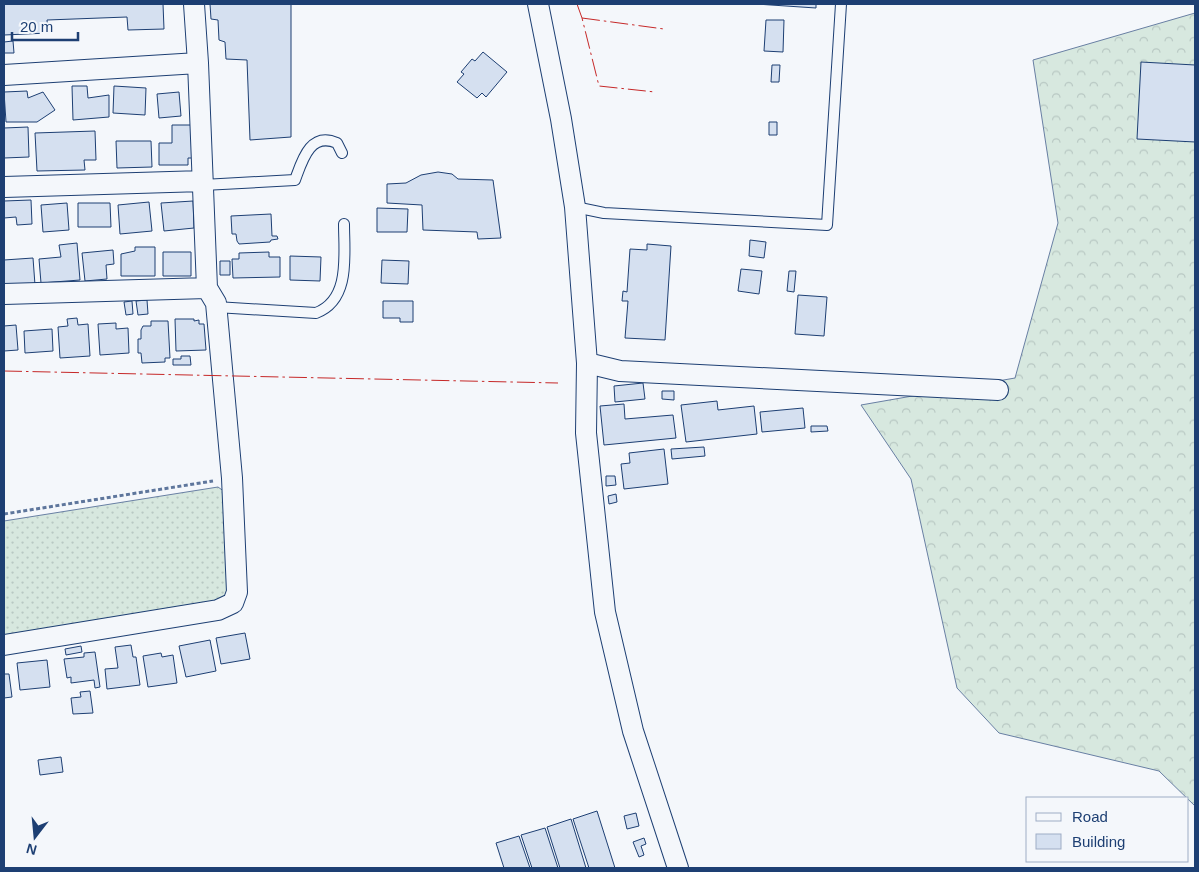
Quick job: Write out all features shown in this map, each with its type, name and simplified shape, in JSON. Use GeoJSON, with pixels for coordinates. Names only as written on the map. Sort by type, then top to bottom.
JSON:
{"type":"FeatureCollection","features":[{"type":"Feature","properties":{"kind":"street"},"geometry":{"type":"LineString","coordinates":[[4,645],[218,610],[228,607],[236,599],[232,478],[216,307],[207,288],[194,4]]}},
{"type":"Feature","properties":{"kind":"street"},"geometry":{"type":"LineString","coordinates":[[538,4],[561,119],[574,208],[587,363],[586,433],[605,612],[633,730],[678,868]]}},
{"type":"Feature","properties":{"kind":"street"},"geometry":{"type":"LineString","coordinates":[[4,75],[198,63]]}},
{"type":"Feature","properties":{"kind":"street"},"geometry":{"type":"LineString","coordinates":[[4,187],[203,183]]}},
{"type":"Feature","properties":{"kind":"street"},"geometry":{"type":"LineString","coordinates":[[4,294],[207,288]]}},
{"type":"Feature","properties":{"kind":"street"},"geometry":{"type":"LineString","coordinates":[[587,363],[620,371],[998,390]]}},
{"type":"Feature","properties":{"kind":"lane"},"geometry":{"type":"LineString","coordinates":[[574,208],[604,213],[827,225],[841,4]]}},
{"type":"Feature","properties":{"kind":"lane"},"geometry":{"type":"LineString","coordinates":[[203,183],[295,180],[306,151],[317,142],[325,140],[337,143],[342,154]]}},
{"type":"Feature","properties":{"kind":"lane"},"geometry":{"type":"LineString","coordinates":[[216,307],[316,313],[325,309],[332,304],[343,278],[344,224]]}},
{"type":"Feature","properties":{"kind":"path"},"geometry":{"type":"LineString","coordinates":[[4,514],[232,478]]}},
{"type":"Feature","properties":{"kind":"green space"},"geometry":{"type":"Polygon","coordinates":[[[1195,13],[1195,806],[1189,800],[1189,797],[1186,797],[1159,771],[999,733],[957,688],[911,479],[861,405],[1015,378],[1058,223],[1033,60],[1195,13]]]}},
{"type":"Feature","properties":{"kind":"green space"},"geometry":{"type":"Polygon","coordinates":[[[218,487],[225,492],[230,591],[222,602],[4,638],[4,521],[218,487]]]}},
{"type":"Feature","properties":{"kind":"building"},"geometry":{"type":"Polygon","coordinates":[[[4,4],[163,4],[164,29],[128,30],[127,17],[47,20],[48,33],[4,35],[4,4]]]}},
{"type":"Feature","properties":{"kind":"building"},"geometry":{"type":"Polygon","coordinates":[[[210,4],[291,4],[291,137],[250,140],[247,60],[226,59],[225,42],[219,40],[218,20],[211,19],[210,4]]]}},
{"type":"Feature","properties":{"kind":"building"},"geometry":{"type":"Polygon","coordinates":[[[756,4],[816,4],[816,8],[756,4]]]}},
{"type":"Feature","properties":{"kind":"building"},"geometry":{"type":"Polygon","coordinates":[[[766,20],[784,20],[783,52],[764,51],[766,20]]]}},
{"type":"Feature","properties":{"kind":"building"},"geometry":{"type":"Polygon","coordinates":[[[13,41],[14,53],[4,53],[4,42],[13,41]]]}},
{"type":"Feature","properties":{"kind":"building"},"geometry":{"type":"Polygon","coordinates":[[[483,52],[507,72],[486,97],[482,93],[477,98],[457,82],[464,74],[461,72],[472,59],[475,61],[483,52]]]}},
{"type":"Feature","properties":{"kind":"building"},"geometry":{"type":"Polygon","coordinates":[[[1141,62],[1195,65],[1195,142],[1137,139],[1141,62]]]}},
{"type":"Feature","properties":{"kind":"building"},"geometry":{"type":"Polygon","coordinates":[[[772,65],[780,65],[779,82],[771,82],[772,65]]]}},
{"type":"Feature","properties":{"kind":"building"},"geometry":{"type":"Polygon","coordinates":[[[72,86],[87,86],[88,98],[109,95],[109,117],[73,120],[72,86]]]}},
{"type":"Feature","properties":{"kind":"building"},"geometry":{"type":"Polygon","coordinates":[[[114,86],[146,88],[145,115],[113,113],[114,86]]]}},
{"type":"Feature","properties":{"kind":"building"},"geometry":{"type":"Polygon","coordinates":[[[27,91],[28,98],[43,92],[55,110],[37,122],[6,122],[4,92],[27,91]]]}},
{"type":"Feature","properties":{"kind":"building"},"geometry":{"type":"Polygon","coordinates":[[[179,92],[181,116],[159,118],[157,94],[179,92]]]}},
{"type":"Feature","properties":{"kind":"building"},"geometry":{"type":"Polygon","coordinates":[[[769,122],[777,122],[777,135],[769,135],[769,122]]]}},
{"type":"Feature","properties":{"kind":"building"},"geometry":{"type":"Polygon","coordinates":[[[172,125],[193,125],[192,158],[188,158],[188,165],[159,165],[159,143],[172,143],[172,125]]]}},
{"type":"Feature","properties":{"kind":"building"},"geometry":{"type":"Polygon","coordinates":[[[28,127],[29,157],[4,158],[4,128],[28,127]]]}},
{"type":"Feature","properties":{"kind":"building"},"geometry":{"type":"Polygon","coordinates":[[[95,131],[96,160],[84,160],[85,170],[37,171],[35,133],[95,131]]]}},
{"type":"Feature","properties":{"kind":"building"},"geometry":{"type":"Polygon","coordinates":[[[116,141],[151,141],[152,167],[117,168],[116,141]]]}},
{"type":"Feature","properties":{"kind":"building"},"geometry":{"type":"Polygon","coordinates":[[[438,172],[452,174],[458,179],[493,180],[501,238],[478,239],[477,232],[423,230],[422,205],[387,203],[387,184],[406,183],[421,175],[438,172]]]}},
{"type":"Feature","properties":{"kind":"building"},"geometry":{"type":"Polygon","coordinates":[[[31,200],[32,224],[17,225],[16,217],[4,218],[4,201],[31,200]]]}},
{"type":"Feature","properties":{"kind":"building"},"geometry":{"type":"Polygon","coordinates":[[[193,201],[194,228],[164,231],[161,203],[193,201]]]}},
{"type":"Feature","properties":{"kind":"building"},"geometry":{"type":"Polygon","coordinates":[[[149,202],[152,231],[120,234],[118,205],[149,202]]]}},
{"type":"Feature","properties":{"kind":"building"},"geometry":{"type":"Polygon","coordinates":[[[67,203],[69,230],[43,232],[41,205],[67,203]]]}},
{"type":"Feature","properties":{"kind":"building"},"geometry":{"type":"Polygon","coordinates":[[[78,203],[110,203],[111,227],[78,227],[78,203]]]}},
{"type":"Feature","properties":{"kind":"building"},"geometry":{"type":"Polygon","coordinates":[[[377,208],[408,209],[407,232],[377,232],[377,208]]]}},
{"type":"Feature","properties":{"kind":"building"},"geometry":{"type":"Polygon","coordinates":[[[271,214],[272,236],[277,236],[278,239],[271,240],[270,242],[239,244],[236,234],[232,234],[231,216],[271,214]]]}},
{"type":"Feature","properties":{"kind":"building"},"geometry":{"type":"Polygon","coordinates":[[[750,240],[766,242],[764,258],[749,256],[750,240]]]}},
{"type":"Feature","properties":{"kind":"building"},"geometry":{"type":"Polygon","coordinates":[[[77,243],[80,280],[41,283],[39,259],[61,257],[59,245],[77,243]]]}},
{"type":"Feature","properties":{"kind":"building"},"geometry":{"type":"Polygon","coordinates":[[[647,244],[671,246],[665,340],[625,338],[628,301],[622,301],[623,291],[627,292],[630,249],[647,250],[647,244]]]}},
{"type":"Feature","properties":{"kind":"building"},"geometry":{"type":"Polygon","coordinates":[[[135,247],[155,247],[155,276],[121,276],[121,254],[135,251],[135,247]]]}},
{"type":"Feature","properties":{"kind":"building"},"geometry":{"type":"Polygon","coordinates":[[[113,250],[114,264],[106,265],[107,279],[85,281],[82,253],[113,250]]]}},
{"type":"Feature","properties":{"kind":"building"},"geometry":{"type":"Polygon","coordinates":[[[163,252],[191,252],[191,276],[163,276],[163,252]]]}},
{"type":"Feature","properties":{"kind":"building"},"geometry":{"type":"Polygon","coordinates":[[[269,252],[269,257],[280,257],[280,277],[233,278],[232,259],[239,259],[239,253],[269,252]]]}},
{"type":"Feature","properties":{"kind":"building"},"geometry":{"type":"Polygon","coordinates":[[[290,256],[321,257],[320,281],[290,280],[290,256]]]}},
{"type":"Feature","properties":{"kind":"building"},"geometry":{"type":"Polygon","coordinates":[[[33,258],[35,285],[4,287],[4,260],[33,258]]]}},
{"type":"Feature","properties":{"kind":"building"},"geometry":{"type":"Polygon","coordinates":[[[382,260],[409,261],[408,284],[381,283],[382,260]]]}},
{"type":"Feature","properties":{"kind":"building"},"geometry":{"type":"Polygon","coordinates":[[[220,261],[230,261],[230,275],[220,275],[220,261]]]}},
{"type":"Feature","properties":{"kind":"building"},"geometry":{"type":"Polygon","coordinates":[[[741,269],[762,271],[759,294],[738,291],[741,269]]]}},
{"type":"Feature","properties":{"kind":"building"},"geometry":{"type":"Polygon","coordinates":[[[789,271],[796,271],[794,292],[787,291],[789,271]]]}},
{"type":"Feature","properties":{"kind":"building"},"geometry":{"type":"Polygon","coordinates":[[[798,295],[827,297],[824,336],[795,334],[798,295]]]}},
{"type":"Feature","properties":{"kind":"building"},"geometry":{"type":"Polygon","coordinates":[[[147,300],[148,314],[138,315],[136,301],[147,300]]]}},
{"type":"Feature","properties":{"kind":"building"},"geometry":{"type":"Polygon","coordinates":[[[132,301],[133,314],[126,315],[124,302],[132,301]]]}},
{"type":"Feature","properties":{"kind":"building"},"geometry":{"type":"Polygon","coordinates":[[[383,301],[413,301],[413,322],[400,322],[400,318],[383,318],[383,301]]]}},
{"type":"Feature","properties":{"kind":"building"},"geometry":{"type":"Polygon","coordinates":[[[77,318],[78,325],[88,324],[90,356],[60,358],[58,327],[68,326],[67,319],[77,318]]]}},
{"type":"Feature","properties":{"kind":"building"},"geometry":{"type":"Polygon","coordinates":[[[175,319],[194,319],[194,321],[199,320],[199,324],[204,324],[206,350],[176,351],[175,319]]]}},
{"type":"Feature","properties":{"kind":"building"},"geometry":{"type":"Polygon","coordinates":[[[151,321],[168,321],[170,358],[165,358],[165,362],[142,363],[141,353],[138,353],[138,339],[141,339],[141,330],[143,326],[151,326],[151,321]]]}},
{"type":"Feature","properties":{"kind":"building"},"geometry":{"type":"Polygon","coordinates":[[[116,323],[116,329],[128,328],[129,353],[100,355],[98,324],[116,323]]]}},
{"type":"Feature","properties":{"kind":"building"},"geometry":{"type":"Polygon","coordinates":[[[16,325],[18,350],[4,351],[4,326],[16,325]]]}},
{"type":"Feature","properties":{"kind":"building"},"geometry":{"type":"Polygon","coordinates":[[[52,329],[53,351],[25,353],[24,331],[52,329]]]}},
{"type":"Feature","properties":{"kind":"building"},"geometry":{"type":"Polygon","coordinates":[[[181,356],[190,356],[191,365],[173,365],[173,359],[181,359],[181,356]]]}},
{"type":"Feature","properties":{"kind":"building"},"geometry":{"type":"Polygon","coordinates":[[[643,383],[645,399],[615,402],[614,386],[643,383]]]}},
{"type":"Feature","properties":{"kind":"building"},"geometry":{"type":"Polygon","coordinates":[[[662,391],[674,391],[674,400],[662,399],[662,391]]]}},
{"type":"Feature","properties":{"kind":"building"},"geometry":{"type":"Polygon","coordinates":[[[717,401],[718,410],[754,406],[757,434],[686,442],[681,405],[717,401]]]}},
{"type":"Feature","properties":{"kind":"building"},"geometry":{"type":"Polygon","coordinates":[[[624,404],[625,419],[673,415],[676,438],[604,445],[600,406],[624,404]]]}},
{"type":"Feature","properties":{"kind":"building"},"geometry":{"type":"Polygon","coordinates":[[[803,408],[805,428],[762,432],[760,412],[803,408]]]}},
{"type":"Feature","properties":{"kind":"building"},"geometry":{"type":"Polygon","coordinates":[[[811,426],[827,426],[828,431],[811,432],[811,426]]]}},
{"type":"Feature","properties":{"kind":"building"},"geometry":{"type":"Polygon","coordinates":[[[704,447],[705,456],[672,459],[671,449],[704,447]]]}},
{"type":"Feature","properties":{"kind":"building"},"geometry":{"type":"Polygon","coordinates":[[[664,449],[668,484],[624,489],[621,464],[630,463],[629,453],[664,449]]]}},
{"type":"Feature","properties":{"kind":"building"},"geometry":{"type":"Polygon","coordinates":[[[606,476],[615,476],[616,485],[606,486],[606,476]]]}},
{"type":"Feature","properties":{"kind":"building"},"geometry":{"type":"Polygon","coordinates":[[[616,494],[617,502],[609,504],[608,496],[616,494]]]}},
{"type":"Feature","properties":{"kind":"building"},"geometry":{"type":"Polygon","coordinates":[[[245,633],[250,659],[221,664],[216,638],[245,633]]]}},
{"type":"Feature","properties":{"kind":"building"},"geometry":{"type":"Polygon","coordinates":[[[210,640],[216,671],[186,677],[179,646],[210,640]]]}},
{"type":"Feature","properties":{"kind":"building"},"geometry":{"type":"Polygon","coordinates":[[[131,645],[133,657],[136,657],[140,685],[107,689],[105,669],[118,668],[115,647],[131,645]]]}},
{"type":"Feature","properties":{"kind":"building"},"geometry":{"type":"Polygon","coordinates":[[[81,646],[82,652],[66,655],[65,649],[81,646]]]}},
{"type":"Feature","properties":{"kind":"building"},"geometry":{"type":"Polygon","coordinates":[[[95,652],[100,687],[95,688],[94,680],[71,683],[71,677],[67,678],[64,659],[84,657],[84,653],[95,652]]]}},
{"type":"Feature","properties":{"kind":"building"},"geometry":{"type":"Polygon","coordinates":[[[161,653],[162,657],[173,655],[177,683],[148,687],[143,656],[161,653]]]}},
{"type":"Feature","properties":{"kind":"building"},"geometry":{"type":"Polygon","coordinates":[[[47,660],[50,687],[20,690],[17,663],[47,660]]]}},
{"type":"Feature","properties":{"kind":"building"},"geometry":{"type":"Polygon","coordinates":[[[4,674],[9,674],[12,697],[4,698],[4,674]]]}},
{"type":"Feature","properties":{"kind":"building"},"geometry":{"type":"Polygon","coordinates":[[[90,691],[93,713],[73,714],[71,698],[81,697],[80,692],[90,691]]]}},
{"type":"Feature","properties":{"kind":"building"},"geometry":{"type":"Polygon","coordinates":[[[61,757],[63,772],[40,775],[38,760],[61,757]]]}},
{"type":"Feature","properties":{"kind":"building"},"geometry":{"type":"Polygon","coordinates":[[[597,811],[615,868],[589,868],[573,819],[597,811]]]}},
{"type":"Feature","properties":{"kind":"building"},"geometry":{"type":"Polygon","coordinates":[[[636,813],[639,826],[627,829],[624,816],[636,813]]]}},
{"type":"Feature","properties":{"kind":"building"},"geometry":{"type":"Polygon","coordinates":[[[571,819],[586,868],[560,868],[547,827],[571,819]]]}},
{"type":"Feature","properties":{"kind":"building"},"geometry":{"type":"Polygon","coordinates":[[[545,828],[558,868],[532,868],[521,835],[545,828]]]}},
{"type":"Feature","properties":{"kind":"building"},"geometry":{"type":"Polygon","coordinates":[[[519,836],[530,868],[504,868],[496,843],[519,836]]]}},
{"type":"Feature","properties":{"kind":"building"},"geometry":{"type":"Polygon","coordinates":[[[644,838],[646,844],[641,846],[644,855],[639,857],[633,842],[644,838]]]}},
{"type":"Feature","properties":{"kind":"power"},"geometry":{"type":"LineString","coordinates":[[577,4],[599,86],[655,92]]}},
{"type":"Feature","properties":{"kind":"power"},"geometry":{"type":"LineString","coordinates":[[582,18],[664,29]]}},
{"type":"Feature","properties":{"kind":"power"},"geometry":{"type":"LineString","coordinates":[[4,371],[558,383]]}}]}
